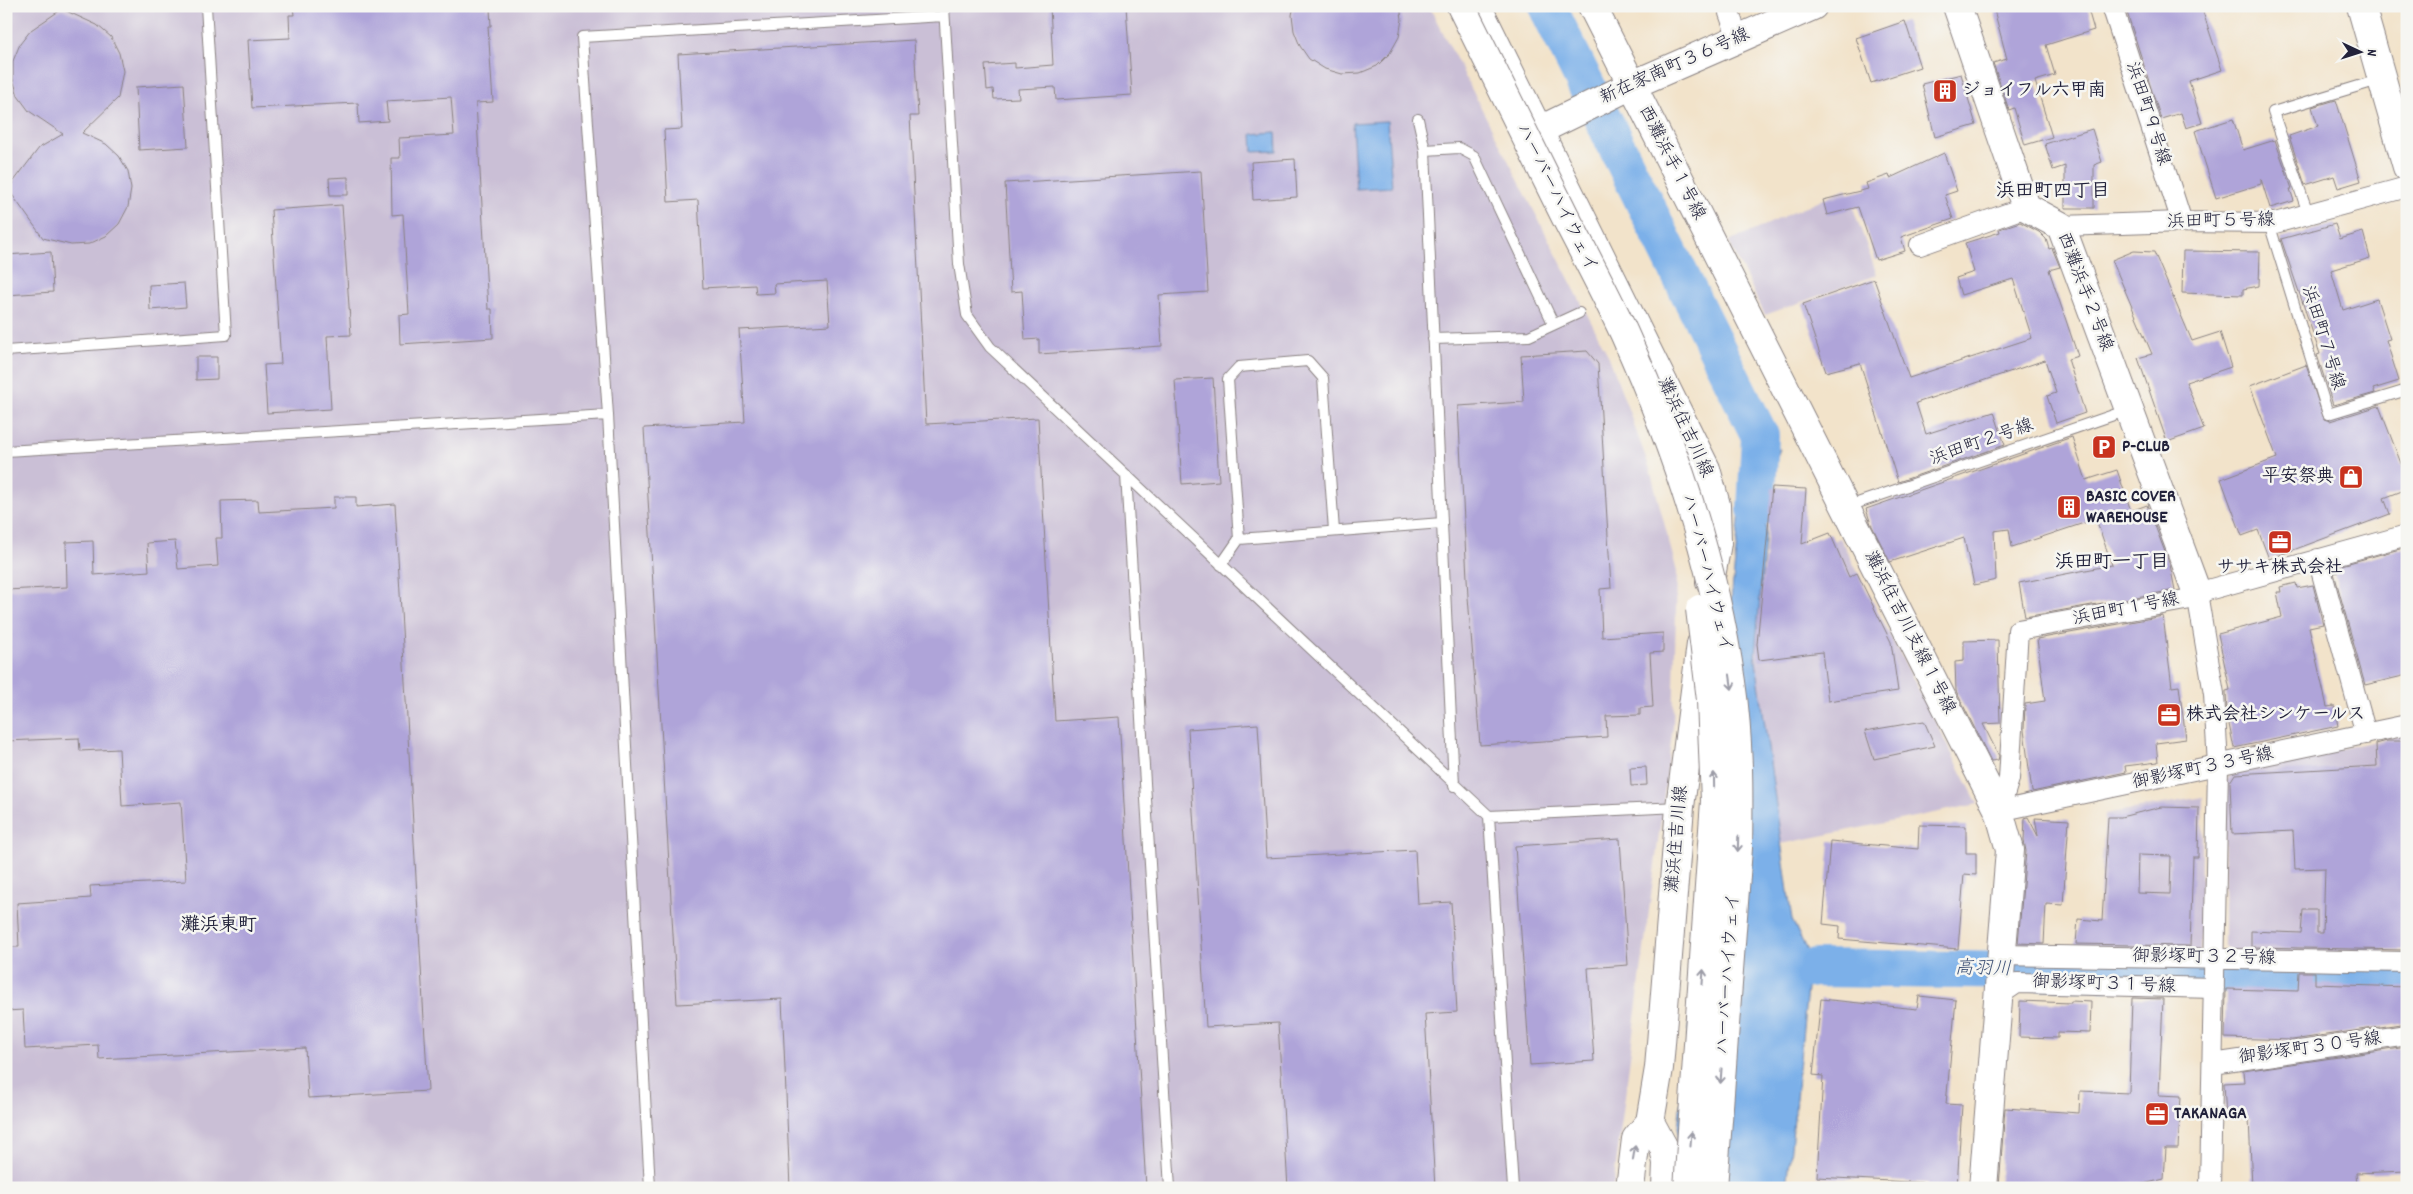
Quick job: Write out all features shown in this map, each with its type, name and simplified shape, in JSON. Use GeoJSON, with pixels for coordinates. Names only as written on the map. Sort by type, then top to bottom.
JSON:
{"type":"FeatureCollection","features":[{"type":"Feature","properties":{"kind":"main road","name":"ハーバーハイウェイ"},"geometry":{"type":"LineString","coordinates":[[1447,6],[1613,339],[1644,411],[1666,473],[1683,531],[1696,589],[1711,700],[1715,801],[1688,1188]]}},
{"type":"Feature","properties":{"kind":"main road","name":"ハーバーハイウェイ"},"geometry":{"type":"LineString","coordinates":[[1461,6],[1627,342],[1656,410],[1687,492],[1715,595],[1731,682],[1738,761],[1738,804],[1737,858],[1713,1188]]}},
{"type":"Feature","properties":{"kind":"main road","name":"灘浜住吉川線"},"geometry":{"type":"LineString","coordinates":[[1478,6],[1706,468],[1716,505],[1717,543],[1692,698],[1680,807],[1659,1068],[1650,1122]]}},
{"type":"Feature","properties":{"kind":"main road","name":"西灘浜手１号線"},"geometry":{"type":"LineString","coordinates":[[1592,6],[1751,320]]}},
{"type":"Feature","properties":{"kind":"main road","name":"新在家南町３６号線"},"geometry":{"type":"LineString","coordinates":[[1540,130],[1632,85],[1813,6]]}},
{"type":"Feature","properties":{"kind":"main road"},"geometry":{"type":"LineString","coordinates":[[1957,6],[2026,207]]}},
{"type":"Feature","properties":{"kind":"main road"},"geometry":{"type":"LineString","coordinates":[[2361,6],[2407,167]]}},
{"type":"Feature","properties":{"kind":"main road"},"geometry":{"type":"LineString","coordinates":[[2380,6],[2407,98]]}},
{"type":"Feature","properties":{"kind":"main road","name":"西灘浜手２号線"},"geometry":{"type":"LineString","coordinates":[[2026,207],[2061,226],[2197,593]]}},
{"type":"Feature","properties":{"kind":"main road","name":"灘浜住吉川支線１号線"},"geometry":{"type":"LineString","coordinates":[[1751,320],[1999,811],[2010,850],[1983,1188]]}},
{"type":"Feature","properties":{"kind":"main road"},"geometry":{"type":"LineString","coordinates":[[1630,1188],[1636,1139],[1650,1122],[1664,1148],[1667,1163],[1666,1188]]}},
{"type":"Feature","properties":{"kind":"street"},"geometry":{"type":"LineString","coordinates":[[1729,6],[1729,13],[1738,38]]}},
{"type":"Feature","properties":{"kind":"street","name":"浜田町９号線"},"geometry":{"type":"LineString","coordinates":[[2112,6],[2182,222]]}},
{"type":"Feature","properties":{"kind":"street","name":"浜田町５号線"},"geometry":{"type":"LineString","coordinates":[[2061,226],[2182,222],[2269,223],[2407,187]]}},
{"type":"Feature","properties":{"kind":"street"},"geometry":{"type":"LineString","coordinates":[[1920,244],[2026,207]]}},
{"type":"Feature","properties":{"kind":"street","name":"浜田町１号線"},"geometry":{"type":"LineString","coordinates":[[1999,811],[2008,779],[2018,630],[2185,600],[2197,593],[2407,535]]}},
{"type":"Feature","properties":{"kind":"street"},"geometry":{"type":"LineString","coordinates":[[2318,559],[2366,734]]}},
{"type":"Feature","properties":{"kind":"street"},"geometry":{"type":"LineString","coordinates":[[2197,593],[2214,694],[2218,766],[2210,1188]]}},
{"type":"Feature","properties":{"kind":"street","name":"御影塚町３３号線"},"geometry":{"type":"LineString","coordinates":[[1999,811],[2407,725]]}},
{"type":"Feature","properties":{"kind":"street","name":"御影塚町３２号線"},"geometry":{"type":"LineString","coordinates":[[1999,974],[2214,974],[2407,962]]}},
{"type":"Feature","properties":{"kind":"street","name":"御影塚町３１号線"},"geometry":{"type":"LineString","coordinates":[[1999,974],[2018,983],[2214,974]]}},
{"type":"Feature","properties":{"kind":"street","name":"御影塚町３０号線"},"geometry":{"type":"LineString","coordinates":[[2213,1064],[2407,1035]]}},
{"type":"Feature","properties":{"kind":"lane"},"geometry":{"type":"LineString","coordinates":[[6,350],[226,335],[206,6]]}},
{"type":"Feature","properties":{"kind":"lane"},"geometry":{"type":"LineString","coordinates":[[650,1188],[608,415],[582,37],[944,11],[959,264],[967,315],[990,347],[1454,786],[1489,816],[1680,807]]}},
{"type":"Feature","properties":{"kind":"lane"},"geometry":{"type":"LineString","coordinates":[[2308,213],[2273,112],[2383,79]]}},
{"type":"Feature","properties":{"kind":"lane"},"geometry":{"type":"LineString","coordinates":[[1418,119],[1425,150],[1454,786]]}},
{"type":"Feature","properties":{"kind":"lane"},"geometry":{"type":"LineString","coordinates":[[1425,150],[1460,148],[1474,156],[1553,323]]}},
{"type":"Feature","properties":{"kind":"lane","name":"浜田町７号線"},"geometry":{"type":"LineString","coordinates":[[2269,223],[2328,414],[2407,390]]}},
{"type":"Feature","properties":{"kind":"lane"},"geometry":{"type":"LineString","coordinates":[[1433,339],[1529,336],[1553,323],[1579,313]]}},
{"type":"Feature","properties":{"kind":"lane"},"geometry":{"type":"LineString","coordinates":[[1221,565],[1239,539],[1228,379],[1239,366],[1308,361],[1323,378],[1334,531]]}},
{"type":"Feature","properties":{"kind":"lane","name":"浜田町２号線"},"geometry":{"type":"LineString","coordinates":[[1845,507],[2129,410]]}},
{"type":"Feature","properties":{"kind":"lane"},"geometry":{"type":"LineString","coordinates":[[6,451],[608,415]]}},
{"type":"Feature","properties":{"kind":"lane"},"geometry":{"type":"LineString","coordinates":[[1126,475],[1170,1188]]}},
{"type":"Feature","properties":{"kind":"lane"},"geometry":{"type":"LineString","coordinates":[[1239,539],[1442,522]]}},
{"type":"Feature","properties":{"kind":"lane"},"geometry":{"type":"LineString","coordinates":[[1489,816],[1513,1188]]}},
{"type":"Feature","properties":{"kind":"shaded area"},"geometry":{"type":"Polygon","coordinates":[[[6,6],[1429,6],[1609,357],[1650,469],[1677,572],[1673,726],[1613,1188],[6,1188],[6,6]]]}},
{"type":"Feature","properties":{"kind":"shaded area"},"geometry":{"type":"Polygon","coordinates":[[[1846,188],[1877,275],[1765,315],[1729,242],[1846,188]]]}},
{"type":"Feature","properties":{"kind":"shaded area"},"geometry":{"type":"Polygon","coordinates":[[[1840,538],[1978,804],[1781,844],[1755,654],[1762,572],[1840,538]]]}},
{"type":"Feature","properties":{"kind":"shaded area"},"geometry":{"type":"Polygon","coordinates":[[[2407,734],[2407,868],[2384,869],[2383,956],[2231,954],[2224,945],[2225,782],[2231,773],[2407,734]]]}},
{"type":"Feature","properties":{"kind":"shaded area"},"geometry":{"type":"Polygon","coordinates":[[[2203,797],[2200,953],[2096,952],[2105,814],[2203,797]]]}},
{"type":"Feature","properties":{"kind":"water"},"geometry":{"type":"Polygon","coordinates":[[[1387,121],[1392,187],[1356,189],[1352,123],[1387,121]]]}},
{"type":"Feature","properties":{"kind":"water"},"geometry":{"type":"Polygon","coordinates":[[[1276,132],[1277,151],[1253,152],[1252,134],[1276,132]]]}},
{"type":"Feature","properties":{"kind":"water"},"geometry":{"type":"Polygon","coordinates":[[[1780,449],[1771,472],[1755,654],[1792,920],[1812,961],[1808,979],[1787,1188],[1672,1188],[1745,461],[1780,449]]]}},
{"type":"Feature","properties":{"kind":"building"},"geometry":{"type":"Polygon","coordinates":[[[486,6],[486,10],[490,9],[491,26],[488,26],[493,102],[476,103],[488,309],[492,309],[493,338],[400,344],[399,315],[409,314],[403,214],[392,215],[391,158],[400,158],[399,138],[454,135],[451,97],[386,101],[388,121],[359,123],[358,103],[252,108],[248,40],[290,38],[289,15],[294,15],[293,7],[486,6]]]}},
{"type":"Feature","properties":{"kind":"building"},"geometry":{"type":"Polygon","coordinates":[[[1050,6],[1126,6],[1132,95],[1056,100],[1055,87],[1018,89],[1019,98],[994,99],[993,89],[987,90],[985,65],[1015,63],[1015,68],[1053,65],[1050,6]]]}},
{"type":"Feature","properties":{"kind":"building"},"geometry":{"type":"Polygon","coordinates":[[[1294,6],[1400,6],[1402,19],[1399,37],[1390,53],[1377,66],[1360,73],[1342,74],[1325,69],[1309,59],[1300,46],[1294,31],[1292,15],[1294,6]]]}},
{"type":"Feature","properties":{"kind":"building"},"geometry":{"type":"Polygon","coordinates":[[[1993,6],[2087,6],[2094,30],[2046,45],[2055,75],[2035,81],[2052,137],[2025,145],[2014,108],[2009,110],[1993,63],[2007,59],[1993,6]]]}},
{"type":"Feature","properties":{"kind":"building"},"geometry":{"type":"Polygon","coordinates":[[[2125,6],[2201,6],[2222,70],[2189,81],[2202,123],[2186,128],[2181,113],[2161,119],[2125,6]]]}},
{"type":"Feature","properties":{"kind":"building"},"geometry":{"type":"Polygon","coordinates":[[[62,9],[97,25],[111,37],[119,53],[123,71],[118,98],[82,133],[106,144],[119,156],[128,171],[131,189],[128,207],[119,224],[106,236],[89,244],[71,245],[43,238],[8,189],[39,148],[63,134],[29,111],[18,96],[13,79],[13,61],[20,44],[31,30],[62,9]]]}},
{"type":"Feature","properties":{"kind":"building"},"geometry":{"type":"Polygon","coordinates":[[[1905,21],[1920,67],[1871,83],[1856,38],[1905,21]]]}},
{"type":"Feature","properties":{"kind":"building"},"geometry":{"type":"Polygon","coordinates":[[[914,40],[918,116],[910,116],[926,424],[1038,418],[1055,721],[1119,717],[1146,1188],[790,1188],[782,999],[677,1004],[644,428],[745,422],[739,330],[830,325],[827,281],[774,284],[775,293],[756,294],[755,285],[703,288],[698,200],[668,202],[664,130],[682,129],[678,54],[914,40]]]}},
{"type":"Feature","properties":{"kind":"building"},"geometry":{"type":"Polygon","coordinates":[[[1961,74],[1976,125],[1935,137],[1922,84],[1961,74]]]}},
{"type":"Feature","properties":{"kind":"building"},"geometry":{"type":"Polygon","coordinates":[[[184,84],[188,147],[139,150],[136,87],[184,84]]]}},
{"type":"Feature","properties":{"kind":"building"},"geometry":{"type":"Polygon","coordinates":[[[2336,100],[2361,181],[2338,188],[2334,176],[2305,185],[2289,136],[2318,126],[2312,107],[2336,100]]]}},
{"type":"Feature","properties":{"kind":"building"},"geometry":{"type":"Polygon","coordinates":[[[2233,119],[2243,150],[2275,140],[2292,189],[2290,189],[2294,201],[2270,208],[2261,179],[2261,184],[2216,198],[2195,131],[2233,119]]]}},
{"type":"Feature","properties":{"kind":"building"},"geometry":{"type":"Polygon","coordinates":[[[2092,129],[2102,162],[2094,165],[2094,208],[2065,208],[2065,166],[2053,170],[2045,144],[2092,129]]]}},
{"type":"Feature","properties":{"kind":"building"},"geometry":{"type":"Polygon","coordinates":[[[1944,153],[1957,191],[1945,195],[1953,219],[1901,237],[1905,251],[1876,260],[1858,207],[1827,215],[1823,200],[1868,189],[1866,183],[1889,175],[1890,178],[1944,153]]]}},
{"type":"Feature","properties":{"kind":"building"},"geometry":{"type":"Polygon","coordinates":[[[1295,159],[1297,197],[1253,200],[1251,162],[1295,159]]]}},
{"type":"Feature","properties":{"kind":"building"},"geometry":{"type":"Polygon","coordinates":[[[1201,171],[1208,292],[1159,295],[1162,346],[1039,354],[1039,339],[1025,340],[1022,291],[1011,292],[1005,183],[1201,171]]]}},
{"type":"Feature","properties":{"kind":"building"},"geometry":{"type":"Polygon","coordinates":[[[348,177],[348,195],[330,195],[329,178],[348,177]]]}},
{"type":"Feature","properties":{"kind":"building"},"geometry":{"type":"Polygon","coordinates":[[[342,205],[351,335],[327,336],[331,409],[267,413],[264,365],[281,364],[271,210],[342,205]]]}},
{"type":"Feature","properties":{"kind":"building"},"geometry":{"type":"Polygon","coordinates":[[[2020,222],[2039,232],[2046,239],[2049,249],[2052,248],[2060,267],[2049,270],[2078,356],[2068,359],[2085,413],[2056,423],[2047,396],[2056,393],[2045,360],[1916,403],[1926,434],[1994,412],[2005,445],[1898,482],[1860,363],[1826,372],[1803,304],[1874,279],[1909,378],[2032,338],[2013,279],[1961,295],[1956,278],[1974,272],[1965,243],[2000,232],[1999,229],[2020,222]]]}},
{"type":"Feature","properties":{"kind":"building"},"geometry":{"type":"Polygon","coordinates":[[[2335,224],[2340,239],[2363,232],[2370,258],[2331,270],[2343,310],[2377,299],[2390,339],[2386,340],[2399,381],[2373,389],[2375,393],[2333,405],[2317,355],[2320,354],[2281,239],[2335,224]]]}},
{"type":"Feature","properties":{"kind":"building"},"geometry":{"type":"Polygon","coordinates":[[[2134,251],[2154,252],[2192,341],[2220,332],[2231,367],[2186,382],[2204,429],[2167,442],[2138,358],[2152,354],[2112,260],[2134,251]]]}},
{"type":"Feature","properties":{"kind":"building"},"geometry":{"type":"Polygon","coordinates":[[[2183,251],[2260,252],[2259,286],[2243,289],[2243,295],[2182,293],[2183,251]]]}},
{"type":"Feature","properties":{"kind":"building"},"geometry":{"type":"Polygon","coordinates":[[[51,252],[53,292],[6,295],[6,255],[51,252]]]}},
{"type":"Feature","properties":{"kind":"building"},"geometry":{"type":"Polygon","coordinates":[[[184,283],[186,307],[150,310],[149,285],[184,283]]]}},
{"type":"Feature","properties":{"kind":"building"},"geometry":{"type":"Polygon","coordinates":[[[1587,351],[1598,364],[1611,588],[1600,589],[1602,637],[1663,633],[1663,652],[1650,653],[1653,707],[1640,708],[1640,715],[1606,716],[1607,737],[1480,745],[1468,597],[1458,406],[1524,402],[1521,355],[1587,351]]]}},
{"type":"Feature","properties":{"kind":"building"},"geometry":{"type":"Polygon","coordinates":[[[196,357],[217,357],[217,379],[196,380],[196,357]]]}},
{"type":"Feature","properties":{"kind":"building"},"geometry":{"type":"Polygon","coordinates":[[[2306,365],[2324,419],[2330,421],[2379,406],[2407,479],[2407,489],[2384,498],[2390,514],[2269,559],[2258,530],[2242,536],[2221,479],[2277,458],[2250,386],[2306,365]]]}},
{"type":"Feature","properties":{"kind":"building"},"geometry":{"type":"Polygon","coordinates":[[[1213,378],[1219,481],[1182,484],[1175,380],[1213,378]]]}},
{"type":"Feature","properties":{"kind":"building"},"geometry":{"type":"Polygon","coordinates":[[[2072,437],[2086,480],[2117,470],[2131,511],[2147,505],[2170,565],[2175,590],[2025,617],[2019,583],[2112,565],[2096,519],[2012,547],[2009,529],[1994,531],[1996,580],[1974,585],[1964,538],[1890,562],[1871,524],[1866,509],[2072,437]]]}},
{"type":"Feature","properties":{"kind":"building"},"geometry":{"type":"Polygon","coordinates":[[[1772,487],[1806,489],[1802,544],[1830,533],[1849,577],[1857,573],[1891,642],[1898,691],[1828,701],[1822,652],[1759,660],[1757,644],[1772,487]]]}},
{"type":"Feature","properties":{"kind":"building"},"geometry":{"type":"Polygon","coordinates":[[[334,497],[356,497],[356,507],[395,504],[428,1091],[308,1098],[305,1048],[99,1059],[98,1045],[25,1049],[23,1010],[6,1011],[6,947],[19,947],[17,903],[91,898],[90,886],[186,881],[181,802],[122,806],[119,749],[80,751],[79,738],[6,741],[6,590],[67,587],[66,542],[93,541],[94,575],[149,571],[147,543],[175,541],[178,569],[218,566],[216,538],[222,538],[221,501],[258,500],[259,512],[334,508],[334,497]]]}},
{"type":"Feature","properties":{"kind":"building"},"geometry":{"type":"Polygon","coordinates":[[[2407,547],[2407,675],[2365,685],[2334,573],[2339,572],[2338,566],[2407,547]]]}},
{"type":"Feature","properties":{"kind":"building"},"geometry":{"type":"Polygon","coordinates":[[[2296,583],[2297,588],[2313,585],[2323,624],[2309,627],[2327,707],[2334,706],[2338,726],[2234,748],[2227,715],[2226,691],[2230,690],[2218,634],[2282,617],[2277,592],[2281,592],[2280,587],[2296,583]]]}},
{"type":"Feature","properties":{"kind":"building"},"geometry":{"type":"Polygon","coordinates":[[[2163,616],[2172,687],[2179,686],[2186,739],[2156,743],[2158,762],[2125,766],[2126,772],[2032,792],[2024,730],[2025,704],[2045,701],[2037,639],[2163,616]]]}},
{"type":"Feature","properties":{"kind":"building"},"geometry":{"type":"Polygon","coordinates":[[[1998,640],[2000,723],[1983,724],[1999,756],[1998,760],[1991,761],[1956,691],[1955,662],[1964,661],[1964,641],[1998,640]]]}},
{"type":"Feature","properties":{"kind":"building"},"geometry":{"type":"Polygon","coordinates":[[[1924,721],[1935,746],[1874,759],[1865,731],[1924,721]]]}},
{"type":"Feature","properties":{"kind":"building"},"geometry":{"type":"Polygon","coordinates":[[[1258,724],[1266,858],[1415,850],[1418,904],[1451,902],[1457,1012],[1425,1014],[1435,1188],[1288,1188],[1278,1023],[1206,1027],[1188,729],[1258,724]]]}},
{"type":"Feature","properties":{"kind":"building"},"geometry":{"type":"Polygon","coordinates":[[[2387,741],[2407,741],[2407,950],[2251,947],[2251,931],[2301,933],[2303,910],[2317,910],[2317,933],[2323,933],[2325,868],[2295,869],[2293,831],[2232,834],[2230,782],[2235,774],[2377,766],[2376,744],[2387,741]]]}},
{"type":"Feature","properties":{"kind":"building"},"geometry":{"type":"Polygon","coordinates":[[[1646,767],[1647,785],[1631,786],[1630,768],[1646,767]]]}},
{"type":"Feature","properties":{"kind":"building"},"geometry":{"type":"Polygon","coordinates":[[[2161,807],[2199,808],[2198,857],[2193,857],[2190,946],[2076,944],[2078,919],[2102,921],[2108,817],[2121,817],[2161,807]],[[2138,855],[2137,893],[2170,894],[2171,856],[2138,855]]]}},
{"type":"Feature","properties":{"kind":"building"},"geometry":{"type":"Polygon","coordinates":[[[2028,817],[2038,836],[2035,818],[2069,820],[2063,905],[2046,904],[2044,944],[2018,943],[2026,851],[2024,841],[2025,818],[2028,817]]]}},
{"type":"Feature","properties":{"kind":"building"},"geometry":{"type":"Polygon","coordinates":[[[1919,825],[1966,826],[1966,853],[1976,853],[1976,875],[1964,874],[1958,949],[1839,939],[1840,926],[1823,924],[1830,841],[1918,849],[1919,825]]]}},
{"type":"Feature","properties":{"kind":"building"},"geometry":{"type":"Polygon","coordinates":[[[1620,839],[1628,965],[1588,968],[1594,1061],[1530,1065],[1515,846],[1620,839]]]}},
{"type":"Feature","properties":{"kind":"building"},"geometry":{"type":"Polygon","coordinates":[[[2299,972],[2315,972],[2315,984],[2407,987],[2407,1023],[2292,1040],[2225,1038],[2226,989],[2298,991],[2299,972]]]}},
{"type":"Feature","properties":{"kind":"building"},"geometry":{"type":"Polygon","coordinates":[[[1919,996],[1956,1000],[1946,1104],[1962,1105],[1957,1188],[1927,1188],[1927,1183],[1817,1177],[1823,1076],[1813,1075],[1821,999],[1917,1009],[1919,996]]]}},
{"type":"Feature","properties":{"kind":"building"},"geometry":{"type":"Polygon","coordinates":[[[2132,998],[2163,999],[2159,1095],[2181,1096],[2178,1148],[2166,1148],[2164,1179],[2127,1188],[1999,1187],[2005,1108],[2079,1113],[2080,1091],[2129,1093],[2132,998]]]}},
{"type":"Feature","properties":{"kind":"building"},"geometry":{"type":"Polygon","coordinates":[[[2020,1001],[2091,1002],[2090,1033],[2058,1032],[2058,1038],[2019,1037],[2020,1001]]]}},
{"type":"Feature","properties":{"kind":"building"},"geometry":{"type":"Polygon","coordinates":[[[2407,1047],[2407,1171],[2356,1173],[2357,1188],[2252,1188],[2249,1118],[2226,1119],[2224,1083],[2244,1082],[2243,1071],[2407,1047]]]}},
{"type":"Feature","properties":{"kind":"waterway"},"geometry":{"type":"LineString","coordinates":[[1547,6],[1760,436],[1756,509]]}},
{"type":"Feature","properties":{"kind":"waterway","name":"高羽川"},"geometry":{"type":"LineString","coordinates":[[1774,974],[1816,968],[2407,976]]}},
{"type":"Feature","properties":{"kind":"place","name":"ジョイフル六甲南"},"geometry":{"type":"Point","coordinates":[1945,91]}},
{"type":"Feature","properties":{"kind":"place","name":"P-CLUB"},"geometry":{"type":"Point","coordinates":[2104,447]}},
{"type":"Feature","properties":{"kind":"place","name":"平安祭典"},"geometry":{"type":"Point","coordinates":[2351,477]}},
{"type":"Feature","properties":{"kind":"place","name":"BASIC COVER WAREHOUSE"},"geometry":{"type":"Point","coordinates":[2069,507]}},
{"type":"Feature","properties":{"kind":"place","name":"ササキ株式会社"},"geometry":{"type":"Point","coordinates":[2280,542]}},
{"type":"Feature","properties":{"kind":"place","name":"株式会社シンケールス"},"geometry":{"type":"Point","coordinates":[2169,715]}},
{"type":"Feature","properties":{"kind":"place","name":"TAKANAGA"},"geometry":{"type":"Point","coordinates":[2157,1114]}},
{"type":"Feature","properties":{"kind":"district","name":"浜田町四丁目"},"geometry":{"type":"Point","coordinates":[2053,192]}},
{"type":"Feature","properties":{"kind":"district","name":"浜田町一丁目"},"geometry":{"type":"Point","coordinates":[2112,563]}},
{"type":"Feature","properties":{"kind":"district","name":"灘浜東町"},"geometry":{"type":"Point","coordinates":[219,926]}}]}
